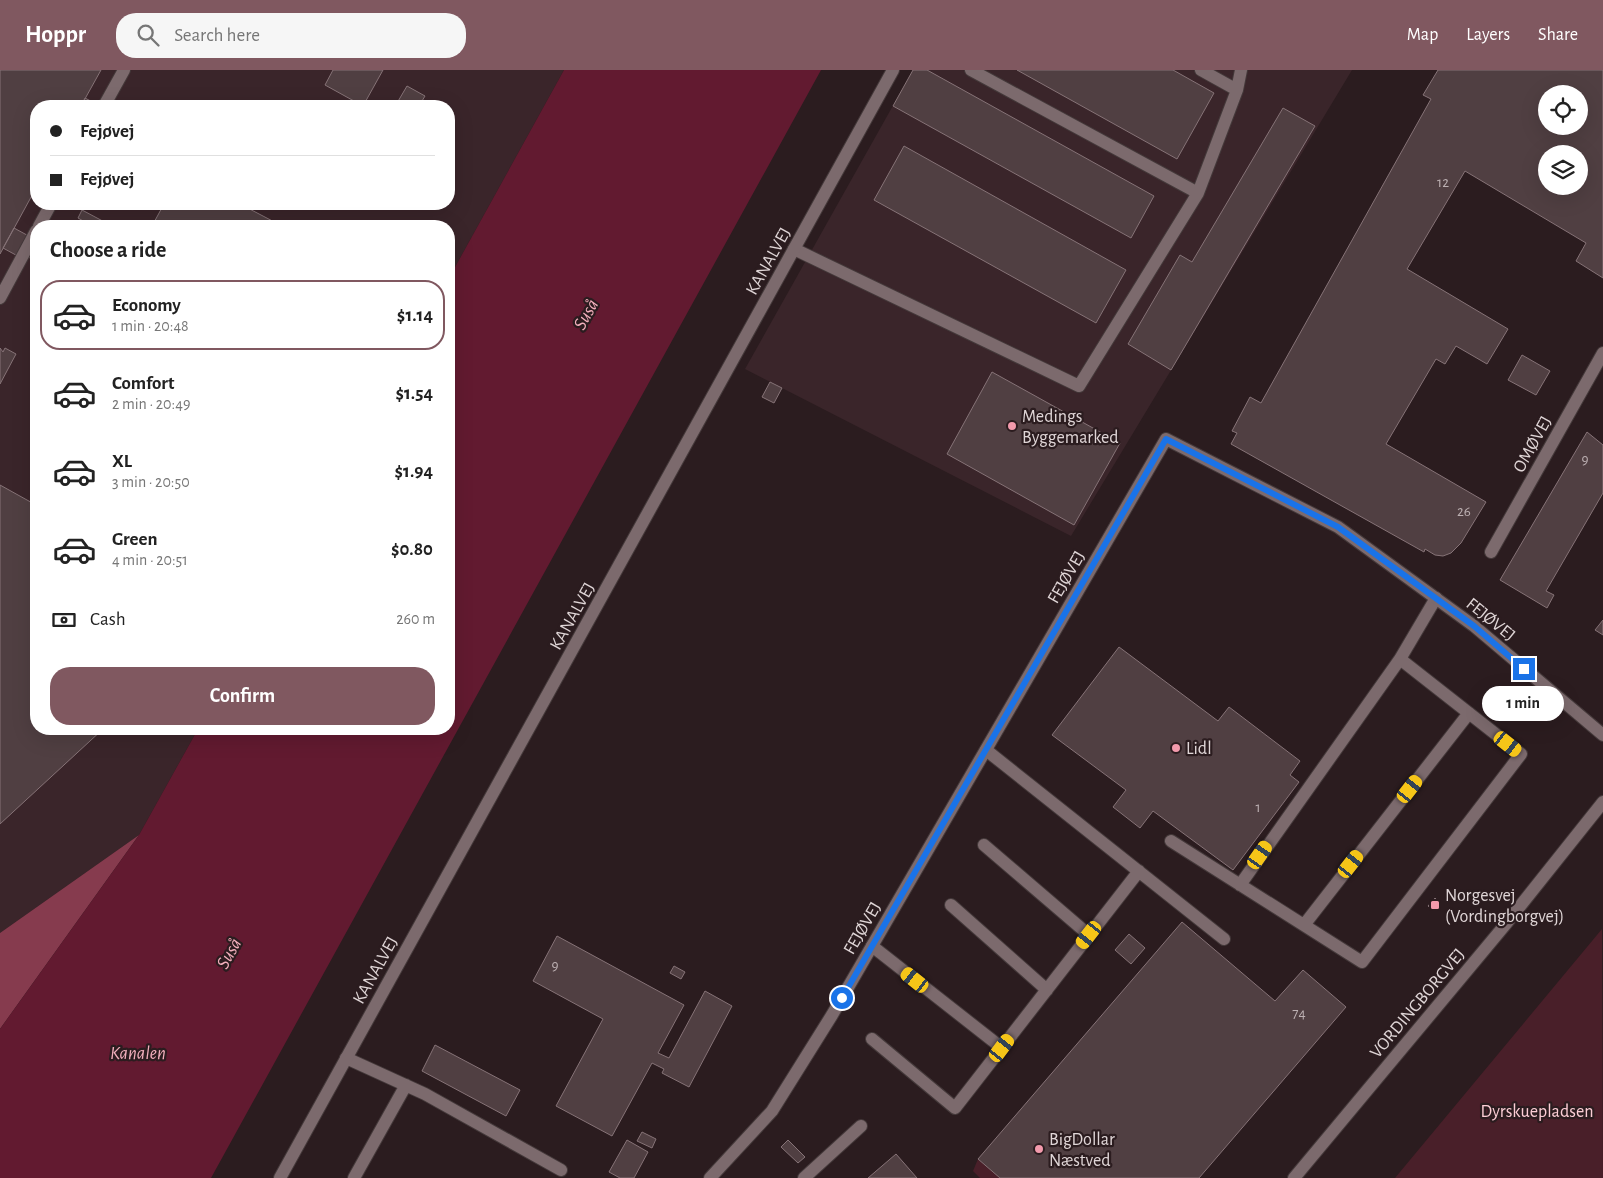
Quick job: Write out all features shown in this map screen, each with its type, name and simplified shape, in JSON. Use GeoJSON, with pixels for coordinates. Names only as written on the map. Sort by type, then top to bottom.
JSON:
{"type":"FeatureCollection","features":[{"type":"Feature","properties":{"kind":"street"},"geometry":{"type":"LineString","coordinates":[[107,100],[124,70]]}},
{"type":"Feature","properties":{"kind":"street","name":"KANALVEJ"},"geometry":{"type":"LineString","coordinates":[[280,1178],[893,70]]}},
{"type":"Feature","properties":{"kind":"street"},"geometry":{"type":"LineString","coordinates":[[971,70],[1198,192]]}},
{"type":"Feature","properties":{"kind":"street"},"geometry":{"type":"LineString","coordinates":[[1201,70],[1237,90]]}},
{"type":"Feature","properties":{"kind":"street"},"geometry":{"type":"LineString","coordinates":[[794,249],[1079,386],[1198,192],[1237,90],[1241,70]]}},
{"type":"Feature","properties":{"kind":"street"},"geometry":{"type":"LineString","coordinates":[[0,298],[30,242]]}},
{"type":"Feature","properties":{"kind":"street","name":"OMØVEJ"},"geometry":{"type":"LineString","coordinates":[[1491,552],[1603,353]]}},
{"type":"Feature","properties":{"kind":"street","name":"FEJØVEJ"},"geometry":{"type":"LineString","coordinates":[[710,1178],[772,1111],[832,1015],[1166,439],[1338,527],[1474,626],[1603,735]]}},
{"type":"Feature","properties":{"kind":"street"},"geometry":{"type":"LineString","coordinates":[[1240,885],[1400,659],[1436,598]]}},
{"type":"Feature","properties":{"kind":"street"},"geometry":{"type":"LineString","coordinates":[[1171,841],[1362,962],[1521,754],[1400,659]]}},
{"type":"Feature","properties":{"kind":"street"},"geometry":{"type":"LineString","coordinates":[[1304,925],[1469,713]]}},
{"type":"Feature","properties":{"kind":"street"},"geometry":{"type":"LineString","coordinates":[[986,750],[1224,939]]}},
{"type":"Feature","properties":{"kind":"street","name":"VORDINGBORGVEJ"},"geometry":{"type":"LineString","coordinates":[[1294,1178],[1505,925],[1603,802]]}},
{"type":"Feature","properties":{"kind":"street"},"geometry":{"type":"LineString","coordinates":[[984,845],[1089,935]]}},
{"type":"Feature","properties":{"kind":"street"},"geometry":{"type":"LineString","coordinates":[[872,1039],[955,1108],[1138,871]]}},
{"type":"Feature","properties":{"kind":"street"},"geometry":{"type":"LineString","coordinates":[[951,905],[1047,990]]}},
{"type":"Feature","properties":{"kind":"street"},"geometry":{"type":"LineString","coordinates":[[872,946],[1002,1048]]}},
{"type":"Feature","properties":{"kind":"street"},"geometry":{"type":"LineString","coordinates":[[346,1058],[425,1094],[561,1170]]}},
{"type":"Feature","properties":{"kind":"street"},"geometry":{"type":"LineString","coordinates":[[354,1178],[406,1085]]}},
{"type":"Feature","properties":{"kind":"street"},"geometry":{"type":"LineString","coordinates":[[804,1178],[861,1126]]}},
{"type":"Feature","properties":{"kind":"shaded area"},"geometry":{"type":"Polygon","coordinates":[[[0,70],[564,70],[455,267],[455,220],[30,220],[30,735],[195,735],[139,835],[0,933],[0,70]]]}},
{"type":"Feature","properties":{"kind":"shaded area"},"geometry":{"type":"Polygon","coordinates":[[[913,70],[1352,70],[1071,536],[745,369],[913,70]]]}},
{"type":"Feature","properties":{"kind":"shaded area"},"geometry":{"type":"Polygon","coordinates":[[[139,835],[0,1029],[0,933],[139,835]]]}},
{"type":"Feature","properties":{"kind":"green space","name":"Dyrskuepladsen"},"geometry":{"type":"Polygon","coordinates":[[[1602,929],[1603,1178],[1395,1178],[1602,929]]]}},
{"type":"Feature","properties":{"kind":"green space"},"geometry":{"type":"Polygon","coordinates":[[[978,1159],[1000,1178],[980,1178],[973,1171],[978,1159]]]}},
{"type":"Feature","properties":{"kind":"water","name":"Kanalen"},"geometry":{"type":"Polygon","coordinates":[[[564,70],[821,70],[455,735],[455,267],[564,70]]]}},
{"type":"Feature","properties":{"kind":"water","name":"Kanalen"},"geometry":{"type":"Polygon","coordinates":[[[195,735],[455,735],[211,1178],[0,1178],[0,1029],[139,835],[195,735]]]}},
{"type":"Feature","properties":{"kind":"building"},"geometry":{"type":"Polygon","coordinates":[[[0,70],[101,70],[84,100],[30,100],[30,199],[0,254],[0,70]]]}},
{"type":"Feature","properties":{"kind":"building"},"geometry":{"type":"Polygon","coordinates":[[[333,70],[383,70],[366,100],[352,100],[325,85],[333,70]]]}},
{"type":"Feature","properties":{"kind":"building"},"geometry":{"type":"Polygon","coordinates":[[[913,70],[927,70],[1154,196],[1131,238],[893,106],[913,70]]]}},
{"type":"Feature","properties":{"kind":"building"},"geometry":{"type":"Polygon","coordinates":[[[1017,70],[1173,70],[1214,93],[1177,159],[1017,70]]]}},
{"type":"Feature","properties":{"kind":"building"},"geometry":{"type":"Polygon","coordinates":[[[1438,70],[1603,70],[1603,278],[1576,261],[1586,243],[1465,171],[1407,269],[1508,329],[1487,364],[1456,346],[1445,364],[1436,359],[1386,444],[1486,502],[1461,543],[1451,553],[1443,556],[1435,555],[1425,549],[1424,552],[1231,444],[1237,433],[1232,431],[1250,397],[1261,403],[1431,99],[1423,95],[1438,70]]]}},
{"type":"Feature","properties":{"kind":"building"},"geometry":{"type":"Polygon","coordinates":[[[407,86],[425,96],[423,100],[399,100],[407,86]]]}},
{"type":"Feature","properties":{"kind":"building"},"geometry":{"type":"Polygon","coordinates":[[[1283,108],[1315,126],[1171,370],[1128,344],[1180,255],[1192,262],[1283,108]]]}},
{"type":"Feature","properties":{"kind":"building"},"geometry":{"type":"Polygon","coordinates":[[[904,146],[1126,270],[1096,323],[874,200],[904,146]]]}},
{"type":"Feature","properties":{"kind":"building"},"geometry":{"type":"Polygon","coordinates":[[[82,210],[101,220],[82,220],[78,218],[82,210]]]}},
{"type":"Feature","properties":{"kind":"building"},"geometry":{"type":"Polygon","coordinates":[[[161,210],[251,210],[271,220],[155,220],[161,210]]]}},
{"type":"Feature","properties":{"kind":"building"},"geometry":{"type":"Polygon","coordinates":[[[14,228],[30,237],[30,258],[27,256],[25,260],[3,248],[14,228]]]}},
{"type":"Feature","properties":{"kind":"building"},"geometry":{"type":"Polygon","coordinates":[[[0,348],[3,352],[5,348],[16,354],[0,384],[0,348]]]}},
{"type":"Feature","properties":{"kind":"building"},"geometry":{"type":"Polygon","coordinates":[[[1522,355],[1550,371],[1536,395],[1508,380],[1522,355]]]}},
{"type":"Feature","properties":{"kind":"building"},"geometry":{"type":"Polygon","coordinates":[[[992,372],[1120,443],[1074,525],[947,454],[992,372]]]}},
{"type":"Feature","properties":{"kind":"building"},"geometry":{"type":"Polygon","coordinates":[[[770,382],[782,388],[774,403],[762,397],[770,382]]]}},
{"type":"Feature","properties":{"kind":"building"},"geometry":{"type":"Polygon","coordinates":[[[1587,432],[1603,445],[1603,493],[1546,591],[1554,595],[1547,608],[1500,580],[1587,432]]]}},
{"type":"Feature","properties":{"kind":"building"},"geometry":{"type":"Polygon","coordinates":[[[0,485],[30,502],[30,735],[96,735],[0,824],[0,485]]]}},
{"type":"Feature","properties":{"kind":"building"},"geometry":{"type":"Polygon","coordinates":[[[1603,620],[1603,635],[1595,630],[1603,620]]]}},
{"type":"Feature","properties":{"kind":"building","name":"Lidl"},"geometry":{"type":"Polygon","coordinates":[[[1119,647],[1218,721],[1229,707],[1300,761],[1290,775],[1299,782],[1233,870],[1153,811],[1140,828],[1113,807],[1126,790],[1052,735],[1119,647]]]}},
{"type":"Feature","properties":{"kind":"building"},"geometry":{"type":"Polygon","coordinates":[[[1435,898],[1439,902],[1433,910],[1428,906],[1435,898]]]}},
{"type":"Feature","properties":{"kind":"building"},"geometry":{"type":"Polygon","coordinates":[[[1182,922],[1275,1001],[1303,970],[1346,1007],[1199,1178],[1000,1178],[978,1159],[1182,922]]]}},
{"type":"Feature","properties":{"kind":"building"},"geometry":{"type":"Polygon","coordinates":[[[1129,934],[1145,948],[1131,964],[1115,950],[1129,934]]]}},
{"type":"Feature","properties":{"kind":"building"},"geometry":{"type":"Polygon","coordinates":[[[557,936],[684,1005],[658,1053],[669,1058],[705,991],[732,1006],[689,1087],[662,1073],[664,1069],[652,1063],[612,1136],[556,1106],[603,1019],[533,981],[557,936]]]}},
{"type":"Feature","properties":{"kind":"building"},"geometry":{"type":"Polygon","coordinates":[[[674,966],[685,972],[681,979],[670,973],[674,966]]]}},
{"type":"Feature","properties":{"kind":"building"},"geometry":{"type":"Polygon","coordinates":[[[435,1045],[520,1090],[506,1116],[422,1071],[435,1045]]]}},
{"type":"Feature","properties":{"kind":"building"},"geometry":{"type":"Polygon","coordinates":[[[642,1132],[656,1139],[652,1148],[637,1141],[642,1132]]]}},
{"type":"Feature","properties":{"kind":"building"},"geometry":{"type":"Polygon","coordinates":[[[627,1140],[648,1152],[634,1178],[620,1178],[609,1172],[627,1140]]]}},
{"type":"Feature","properties":{"kind":"building"},"geometry":{"type":"Polygon","coordinates":[[[788,1140],[805,1157],[798,1163],[781,1147],[788,1140]]]}},
{"type":"Feature","properties":{"kind":"building"},"geometry":{"type":"Polygon","coordinates":[[[896,1154],[917,1178],[868,1178],[896,1154]]]}},
{"type":"Feature","properties":{"kind":"place","name":"Medings Byggemarked"},"geometry":{"type":"Point","coordinates":[1012,426]}},
{"type":"Feature","properties":{"kind":"place","name":"Lidl"},"geometry":{"type":"Point","coordinates":[1176,748]}},
{"type":"Feature","properties":{"kind":"place","name":"Norgesvej (Vordingborgvej)"},"geometry":{"type":"Point","coordinates":[1435,905]}},
{"type":"Feature","properties":{"kind":"place","name":"BigDollar Næstved"},"geometry":{"type":"Point","coordinates":[1039,1149]}},
{"type":"Feature","properties":{"kind":"route"},"geometry":{"type":"LineString","coordinates":[[842,998],[1166,439],[1338,527],[1474,626],[1524,669]]}},
{"type":"Feature","properties":{"kind":"water label","name":"Suså"},"geometry":{"type":"Point","coordinates":[585,314]}},
{"type":"Feature","properties":{"kind":"water label","name":"Suså"},"geometry":{"type":"Point","coordinates":[228,953]}}]}
